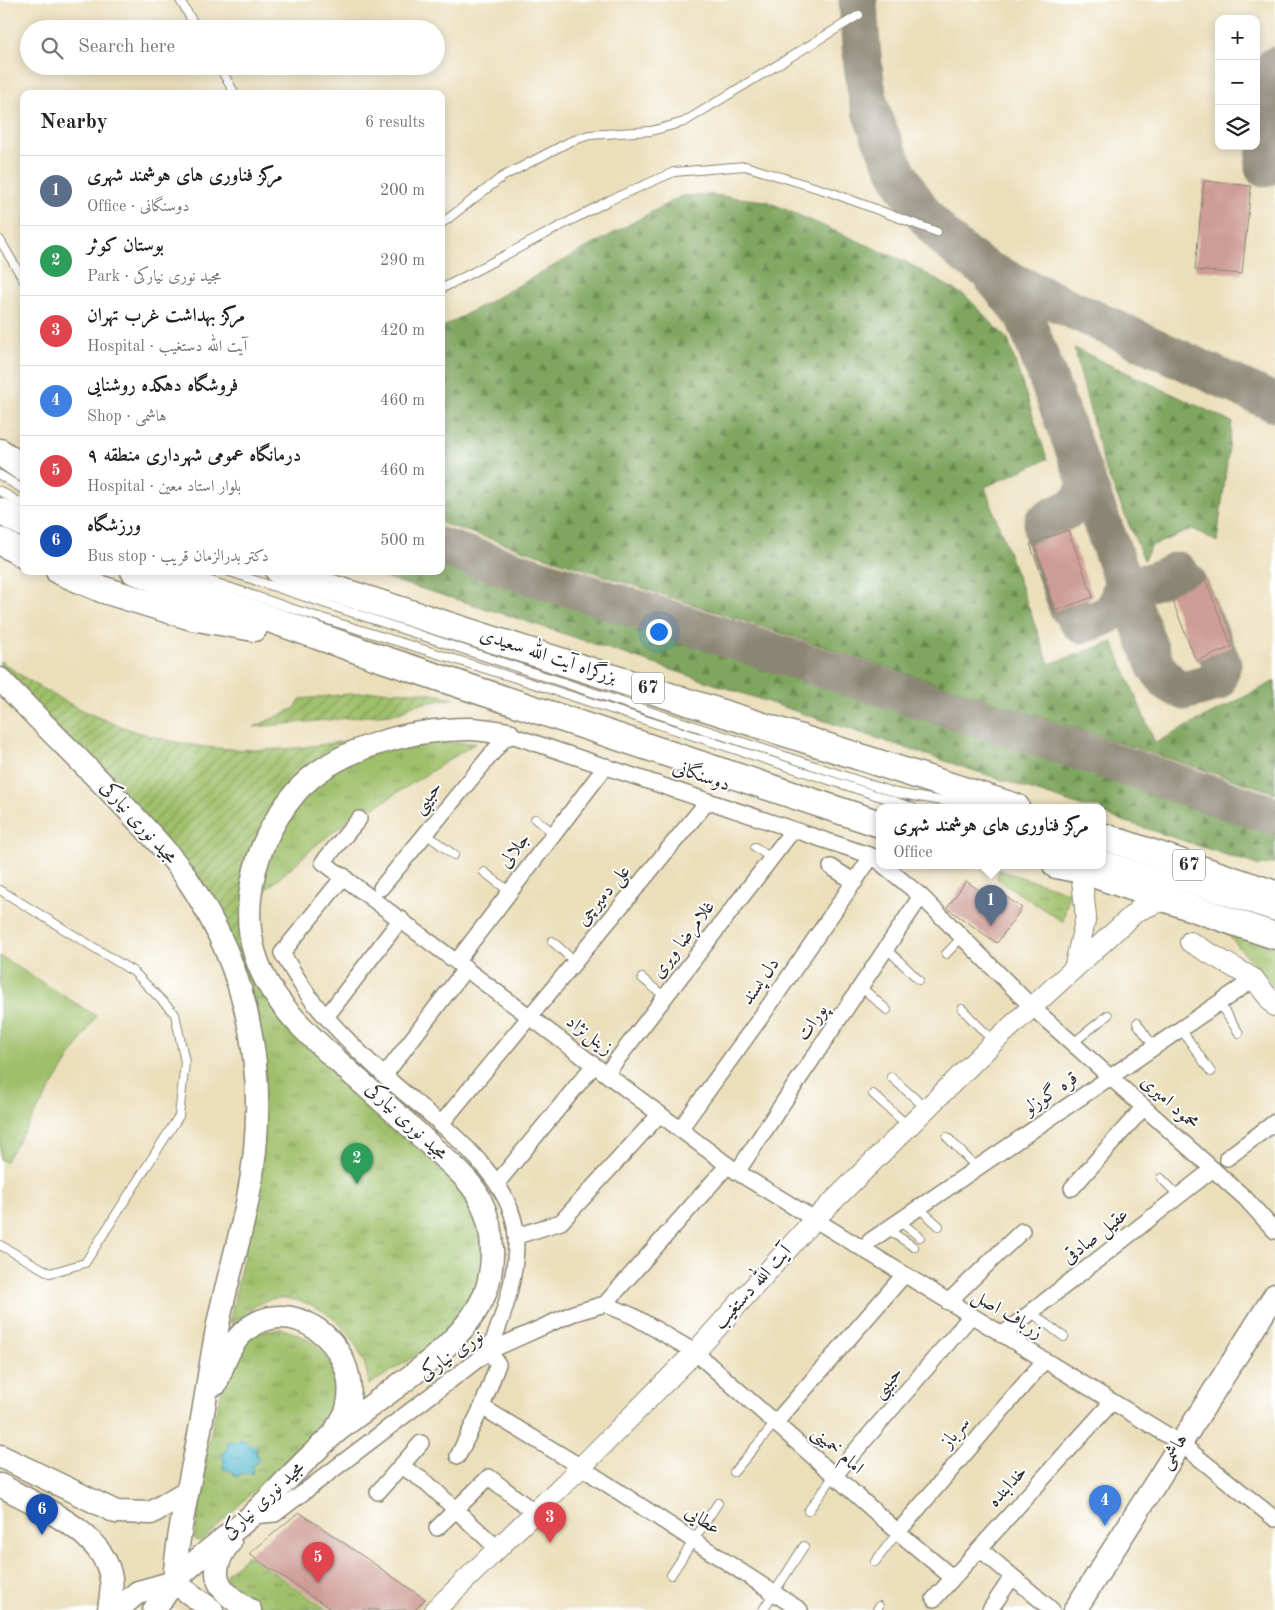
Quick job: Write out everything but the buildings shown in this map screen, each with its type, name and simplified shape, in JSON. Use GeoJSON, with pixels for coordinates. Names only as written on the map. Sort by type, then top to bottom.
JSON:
{"type":"FeatureCollection","features":[{"type":"Feature","properties":{"kind":"highway"},"geometry":{"type":"LineString","coordinates":[[0,452],[20,465]]}},
{"type":"Feature","properties":{"kind":"highway"},"geometry":{"type":"LineString","coordinates":[[0,511],[20,522]]}},
{"type":"Feature","properties":{"kind":"highway"},"geometry":{"type":"LineString","coordinates":[[0,542],[20,553]]}},
{"type":"Feature","properties":{"kind":"highway"},"geometry":{"type":"LineString","coordinates":[[68,575],[104,590],[192,617],[336,643]]}},
{"type":"Feature","properties":{"kind":"highway"},"geometry":{"type":"LineString","coordinates":[[145,575],[336,643],[876,823]]}},
{"type":"Feature","properties":{"kind":"highway","name":"بزرگراه آیت الله سعیدی"},"geometry":{"type":"LineString","coordinates":[[291,575],[1007,804]]}},
{"type":"Feature","properties":{"kind":"highway","name":"67"},"geometry":{"type":"LineString","coordinates":[[1106,837],[1275,894]]}},
{"type":"Feature","properties":{"kind":"highway","name":"67"},"geometry":{"type":"LineString","coordinates":[[1088,869],[1275,936]]}},
{"type":"Feature","properties":{"kind":"main road","name":"مجید نوری نیارکی"},"geometry":{"type":"LineString","coordinates":[[0,679],[119,801],[185,876],[209,914],[231,959],[249,1016],[258,1080],[256,1136],[248,1201],[221,1311],[202,1420],[186,1492],[174,1582]]}},
{"type":"Feature","properties":{"kind":"main road","name":"مجید نوری نیارکی"},"geometry":{"type":"LineString","coordinates":[[154,1610],[174,1582],[251,1516],[333,1434],[454,1341],[476,1313],[488,1285],[492,1261],[492,1240],[487,1218],[478,1196],[466,1180],[300,1027],[278,1002],[266,982],[252,940],[249,911],[252,878],[261,847],[272,826],[299,790],[331,763],[380,743],[438,731],[472,729],[508,734]]}},
{"type":"Feature","properties":{"kind":"main road","name":"هاشمی"},"geometry":{"type":"LineString","coordinates":[[1075,1610],[1275,1296]]}},
{"type":"Feature","properties":{"kind":"main road"},"geometry":{"type":"LineString","coordinates":[[202,1420],[224,1362],[238,1339],[253,1326],[270,1318],[284,1317],[312,1326],[333,1342],[348,1369],[350,1393],[347,1410],[333,1434]]}},
{"type":"Feature","properties":{"kind":"main road"},"geometry":{"type":"LineString","coordinates":[[0,1456],[116,1512],[151,1513],[186,1492]]}},
{"type":"Feature","properties":{"kind":"main road"},"geometry":{"type":"LineString","coordinates":[[0,1485],[67,1522],[100,1549],[111,1579],[109,1610]]}},
{"type":"Feature","properties":{"kind":"main road"},"geometry":{"type":"LineString","coordinates":[[67,1522],[74,1514],[81,1496]]}},
{"type":"Feature","properties":{"kind":"main road"},"geometry":{"type":"LineString","coordinates":[[250,1610],[228,1594],[216,1576],[215,1568],[223,1550],[251,1516]]}},
{"type":"Feature","properties":{"kind":"main road","name":"مجید نوری نیارکی"},"geometry":{"type":"LineString","coordinates":[[117,1610],[138,1592],[174,1582]]}},
{"type":"Feature","properties":{"kind":"main road"},"geometry":{"type":"LineString","coordinates":[[174,1582],[212,1610]]}},
{"type":"Feature","properties":{"kind":"street","name":"دوسنگانی"},"geometry":{"type":"LineString","coordinates":[[508,734],[708,801],[876,860]]}},
{"type":"Feature","properties":{"kind":"street","name":"حبیبی"},"geometry":{"type":"LineString","coordinates":[[381,888],[508,734]]}},
{"type":"Feature","properties":{"kind":"street","name":"جلالی"},"geometry":{"type":"LineString","coordinates":[[384,1076],[510,892],[606,766]]}},
{"type":"Feature","properties":{"kind":"street","name":"علی دمیرچی"},"geometry":{"type":"LineString","coordinates":[[440,1125],[708,801]]}},
{"type":"Feature","properties":{"kind":"street","name":"زینل‌نژاد"},"geometry":{"type":"LineString","coordinates":[[359,819],[323,862],[732,1169],[814,1220]]}},
{"type":"Feature","properties":{"kind":"street","name":"غلامرضا ویری"},"geometry":{"type":"LineString","coordinates":[[606,1074],[792,830]]}},
{"type":"Feature","properties":{"kind":"street","name":"دل پسند"},"geometry":{"type":"LineString","coordinates":[[680,1129],[855,882],[876,863]]}},
{"type":"Feature","properties":{"kind":"street"},"geometry":{"type":"LineString","coordinates":[[831,867],[855,882]]}},
{"type":"Feature","properties":{"kind":"street","name":"دوسنگانی"},"geometry":{"type":"LineString","coordinates":[[888,869],[921,896],[961,938],[1034,1008]]}},
{"type":"Feature","properties":{"kind":"street"},"geometry":{"type":"LineString","coordinates":[[1074,969],[1086,917],[1080,869]]}},
{"type":"Feature","properties":{"kind":"street"},"geometry":{"type":"LineString","coordinates":[[344,876],[282,953],[326,1017],[384,1076],[440,1125],[497,1183],[510,1208],[516,1236],[513,1273],[505,1311],[489,1351],[498,1364],[482,1407],[458,1456]]}},
{"type":"Feature","properties":{"kind":"street","name":"پورات"},"geometry":{"type":"LineString","coordinates":[[605,1304],[732,1169],[861,987],[921,896]]}},
{"type":"Feature","properties":{"kind":"street","name":"آیت الله دستغیب"},"geometry":{"type":"LineString","coordinates":[[435,1610],[582,1468],[695,1352],[814,1220],[994,1042],[1034,1008],[1137,911],[1156,903],[1171,900]]}},
{"type":"Feature","properties":{"kind":"street"},"geometry":{"type":"LineString","coordinates":[[326,1017],[401,919]]}},
{"type":"Feature","properties":{"kind":"street"},"geometry":{"type":"LineString","coordinates":[[1190,942],[1254,979],[1275,1006]]}},
{"type":"Feature","properties":{"kind":"street","name":"قره گوزلو"},"geometry":{"type":"LineString","coordinates":[[870,1241],[1254,979]]}},
{"type":"Feature","properties":{"kind":"street","name":"محمود امیری"},"geometry":{"type":"LineString","coordinates":[[1034,1008],[1245,1198],[1275,1231]]}},
{"type":"Feature","properties":{"kind":"street"},"geometry":{"type":"LineString","coordinates":[[497,1183],[594,1065]]}},
{"type":"Feature","properties":{"kind":"street"},"geometry":{"type":"LineString","coordinates":[[1072,1188],[1144,1107]]}},
{"type":"Feature","properties":{"kind":"street"},"geometry":{"type":"LineString","coordinates":[[516,1236],[561,1222],[660,1114]]}},
{"type":"Feature","properties":{"kind":"street"},"geometry":{"type":"LineString","coordinates":[[1228,1158],[1275,1122]]}},
{"type":"Feature","properties":{"kind":"street","name":"عقیل صادقی"},"geometry":{"type":"LineString","coordinates":[[1002,1335],[1213,1169]]}},
{"type":"Feature","properties":{"kind":"street","name":"زرباف اصل"},"geometry":{"type":"LineString","coordinates":[[814,1220],[1180,1443],[1273,1512]]}},
{"type":"Feature","properties":{"kind":"street"},"geometry":{"type":"LineString","coordinates":[[948,1302],[1022,1231]]}},
{"type":"Feature","properties":{"kind":"street"},"geometry":{"type":"LineString","coordinates":[[776,1422],[904,1275]]}},
{"type":"Feature","properties":{"kind":"street"},"geometry":{"type":"LineString","coordinates":[[605,1304],[634,1316],[695,1352]]}},
{"type":"Feature","properties":{"kind":"street","name":"نوری نیارکی"},"geometry":{"type":"LineString","coordinates":[[251,1516],[275,1514],[489,1351],[574,1313],[605,1304]]}},
{"type":"Feature","properties":{"kind":"street","name":"حبیبی"},"geometry":{"type":"LineString","coordinates":[[834,1476],[972,1316]]}},
{"type":"Feature","properties":{"kind":"street","name":"امام خمینی"},"geometry":{"type":"LineString","coordinates":[[695,1352],[898,1532],[954,1578]]}},
{"type":"Feature","properties":{"kind":"street","name":"سرباز"},"geometry":{"type":"LineString","coordinates":[[898,1532],[1044,1360]]}},
{"type":"Feature","properties":{"kind":"street","name":"خدابنده"},"geometry":{"type":"LineString","coordinates":[[934,1599],[1112,1402]]}},
{"type":"Feature","properties":{"kind":"street","name":"عطایی"},"geometry":{"type":"LineString","coordinates":[[482,1407],[582,1468],[800,1610]]}},
{"type":"Feature","properties":{"kind":"street"},"geometry":{"type":"LineString","coordinates":[[378,1492],[421,1443]]}},
{"type":"Feature","properties":{"kind":"street"},"geometry":{"type":"LineString","coordinates":[[402,1466],[427,1483],[498,1549]]}},
{"type":"Feature","properties":{"kind":"street"},"geometry":{"type":"LineString","coordinates":[[436,1528],[488,1477],[535,1513]]}},
{"type":"Feature","properties":{"kind":"street"},"geometry":{"type":"LineString","coordinates":[[980,1549],[1052,1610]]}},
{"type":"Feature","properties":{"kind":"street"},"geometry":{"type":"LineString","coordinates":[[990,1610],[1012,1577]]}},
{"type":"Feature","properties":{"kind":"lane"},"geometry":{"type":"LineString","coordinates":[[180,0],[192,20]]}},
{"type":"Feature","properties":{"kind":"lane"},"geometry":{"type":"LineString","coordinates":[[445,221],[502,178],[569,142],[589,135],[651,131],[684,122],[859,15]]}},
{"type":"Feature","properties":{"kind":"lane"},"geometry":{"type":"LineString","coordinates":[[224,75],[234,90]]}},
{"type":"Feature","properties":{"kind":"lane"},"geometry":{"type":"LineString","coordinates":[[445,287],[610,200],[674,172],[745,166],[830,192],[937,232]]}},
{"type":"Feature","properties":{"kind":"lane"},"geometry":{"type":"LineString","coordinates":[[0,240],[20,274]]}},
{"type":"Feature","properties":{"kind":"lane"},"geometry":{"type":"LineString","coordinates":[[0,475],[20,488]]}},
{"type":"Feature","properties":{"kind":"lane"},"geometry":{"type":"LineString","coordinates":[[0,491],[20,503]]}},
{"type":"Feature","properties":{"kind":"lane"},"geometry":{"type":"LineString","coordinates":[[193,575],[293,610],[544,687],[903,804]]}},
{"type":"Feature","properties":{"kind":"lane"},"geometry":{"type":"LineString","coordinates":[[239,575],[896,793],[959,804]]}},
{"type":"Feature","properties":{"kind":"lane"},"geometry":{"type":"LineString","coordinates":[[535,819],[554,833]]}},
{"type":"Feature","properties":{"kind":"lane"},"geometry":{"type":"LineString","coordinates":[[426,833],[454,855]]}},
{"type":"Feature","properties":{"kind":"lane"},"geometry":{"type":"LineString","coordinates":[[755,847],[771,858]]}},
{"type":"Feature","properties":{"kind":"lane"},"geometry":{"type":"LineString","coordinates":[[1106,855],[1275,910]]}},
{"type":"Feature","properties":{"kind":"lane"},"geometry":{"type":"LineString","coordinates":[[1091,869],[1275,917]]}},
{"type":"Feature","properties":{"kind":"lane"},"geometry":{"type":"LineString","coordinates":[[484,872],[510,892]]}},
{"type":"Feature","properties":{"kind":"lane"},"geometry":{"type":"LineString","coordinates":[[0,890],[134,972],[174,1014],[185,1062],[179,1116],[86,1263],[50,1273],[0,1245]]}},
{"type":"Feature","properties":{"kind":"lane"},"geometry":{"type":"LineString","coordinates":[[946,954],[961,938]]}},
{"type":"Feature","properties":{"kind":"lane"},"geometry":{"type":"LineString","coordinates":[[552,941],[576,962]]}},
{"type":"Feature","properties":{"kind":"lane"},"geometry":{"type":"LineString","coordinates":[[886,948],[919,980]]}},
{"type":"Feature","properties":{"kind":"lane"},"geometry":{"type":"LineString","coordinates":[[642,978],[665,997]]}},
{"type":"Feature","properties":{"kind":"lane"},"geometry":{"type":"LineString","coordinates":[[861,987],[887,1010]]}},
{"type":"Feature","properties":{"kind":"lane"},"geometry":{"type":"LineString","coordinates":[[1219,1003],[1239,1033]]}},
{"type":"Feature","properties":{"kind":"lane"},"geometry":{"type":"LineString","coordinates":[[962,1008],[994,1042]]}},
{"type":"Feature","properties":{"kind":"lane"},"geometry":{"type":"LineString","coordinates":[[1073,1043],[1108,1015]]}},
{"type":"Feature","properties":{"kind":"lane"},"geometry":{"type":"LineString","coordinates":[[1137,1023],[1154,1047]]}},
{"type":"Feature","properties":{"kind":"lane"},"geometry":{"type":"LineString","coordinates":[[1181,1029],[1211,1072]]}},
{"type":"Feature","properties":{"kind":"lane"},"geometry":{"type":"LineString","coordinates":[[891,1077],[927,1109]]}},
{"type":"Feature","properties":{"kind":"lane"},"geometry":{"type":"LineString","coordinates":[[874,1094],[909,1127]]}},
{"type":"Feature","properties":{"kind":"lane"},"geometry":{"type":"LineString","coordinates":[[947,1137],[977,1168]]}},
{"type":"Feature","properties":{"kind":"lane"},"geometry":{"type":"LineString","coordinates":[[1161,1178],[1179,1196]]}},
{"type":"Feature","properties":{"kind":"lane"},"geometry":{"type":"LineString","coordinates":[[919,1208],[939,1226]]}},
{"type":"Feature","properties":{"kind":"lane"},"geometry":{"type":"LineString","coordinates":[[893,1225],[920,1237]]}},
{"type":"Feature","properties":{"kind":"lane"},"geometry":{"type":"LineString","coordinates":[[893,1225],[914,1247]]}},
{"type":"Feature","properties":{"kind":"lane"},"geometry":{"type":"LineString","coordinates":[[1032,1313],[1064,1336]]}},
{"type":"Feature","properties":{"kind":"lane"},"geometry":{"type":"LineString","coordinates":[[734,1472],[776,1422]]}},
{"type":"Feature","properties":{"kind":"lane"},"geometry":{"type":"LineString","coordinates":[[808,1511],[834,1476]]}},
{"type":"Feature","properties":{"kind":"lane"},"geometry":{"type":"LineString","coordinates":[[671,1576],[718,1503]]}},
{"type":"Feature","properties":{"kind":"lane"},"geometry":{"type":"LineString","coordinates":[[875,1562],[898,1532]]}},
{"type":"Feature","properties":{"kind":"lane"},"geometry":{"type":"LineString","coordinates":[[763,1610],[804,1546]]}},
{"type":"Feature","properties":{"kind":"green space"},"geometry":{"type":"Polygon","coordinates":[[[712,195],[766,201],[906,262],[967,297],[1008,340],[1047,459],[985,487],[1049,664],[1113,642],[1155,743],[1275,681],[1275,793],[445,524],[445,326],[681,196],[712,195]]]}},
{"type":"Feature","properties":{"kind":"green space"},"geometry":{"type":"Polygon","coordinates":[[[1074,348],[1232,422],[1217,542],[1193,529],[1151,546],[1144,560],[1104,466],[1074,348]]]}},
{"type":"Feature","properties":{"kind":"green space"},"geometry":{"type":"Polygon","coordinates":[[[445,555],[1275,831],[1275,863],[1260,866],[1106,815],[1106,804],[1074,804],[507,615],[383,577],[384,575],[445,575],[445,555]]]}},
{"type":"Feature","properties":{"kind":"green space"},"geometry":{"type":"Polygon","coordinates":[[[0,661],[34,684],[104,720],[140,733],[176,742],[214,748],[254,750],[295,748],[371,737],[350,744],[245,870],[266,998],[252,999],[234,947],[0,669],[0,661]]]}},
{"type":"Feature","properties":{"kind":"green space"},"geometry":{"type":"Polygon","coordinates":[[[378,691],[420,692],[455,698],[413,705],[400,713],[254,727],[295,708],[301,699],[378,691]]]}},
{"type":"Feature","properties":{"kind":"green space"},"geometry":{"type":"Polygon","coordinates":[[[425,743],[476,743],[373,808],[370,804],[315,846],[265,891],[257,887],[262,864],[307,790],[355,758],[425,743]]]}},
{"type":"Feature","properties":{"kind":"green space"},"geometry":{"type":"Polygon","coordinates":[[[999,870],[1069,892],[1063,922],[997,879],[999,870]]]}},
{"type":"Feature","properties":{"kind":"green space"},"geometry":{"type":"Polygon","coordinates":[[[1222,928],[1275,948],[1275,988],[1222,928]]]}},
{"type":"Feature","properties":{"kind":"green space"},"geometry":{"type":"Polygon","coordinates":[[[0,956],[96,1016],[5,1162],[0,1159],[0,956]]]}},
{"type":"Feature","properties":{"kind":"green space"},"geometry":{"type":"Polygon","coordinates":[[[266,998],[443,1170],[470,1205],[482,1244],[477,1284],[465,1314],[434,1344],[369,1385],[362,1356],[355,1343],[335,1320],[310,1304],[276,1298],[262,1302],[235,1321],[229,1323],[255,1204],[252,999],[266,998]]]}},
{"type":"Feature","properties":{"kind":"green space"},"geometry":{"type":"Polygon","coordinates":[[[282,1329],[312,1342],[322,1351],[329,1362],[333,1374],[334,1388],[327,1420],[201,1542],[194,1539],[205,1464],[210,1436],[225,1382],[235,1360],[247,1341],[254,1335],[282,1329]]]}},
{"type":"Feature","properties":{"kind":"green space"},"geometry":{"type":"Polygon","coordinates":[[[248,1555],[328,1610],[267,1610],[231,1591],[225,1575],[248,1555]]]}},
{"type":"Feature","properties":{"kind":"water"},"geometry":{"type":"Polygon","coordinates":[[[243,1439],[250,1445],[257,1446],[256,1454],[259,1460],[253,1466],[252,1474],[244,1473],[236,1477],[231,1470],[223,1469],[224,1461],[222,1454],[227,1448],[228,1441],[235,1442],[243,1439]]]}},
{"type":"Feature","properties":{"kind":"taxiway"},"geometry":{"type":"LineString","coordinates":[[858,0],[863,65],[872,115],[886,149],[905,186],[939,232],[969,258],[987,270],[1275,403]]}},
{"type":"Feature","properties":{"kind":"taxiway"},"geometry":{"type":"LineString","coordinates":[[1264,168],[1275,66]]}},
{"type":"Feature","properties":{"kind":"taxiway"},"geometry":{"type":"LineString","coordinates":[[987,270],[1024,315],[1156,667],[1170,684],[1184,691],[1216,682],[1222,664],[1186,581],[1177,571],[1144,583],[1131,582],[1123,579],[1121,590],[1119,598],[1116,605],[1107,615],[1092,621],[1081,624],[1068,607],[1043,532],[1043,523],[1075,505],[1083,493],[1087,483]]}},
{"type":"Feature","properties":{"kind":"taxiway"},"geometry":{"type":"LineString","coordinates":[[445,548],[989,721],[1275,816]]}},
{"type":"Feature","properties":{"kind":"place","name":"مرکز فناوری های هوشمند شهری"},"geometry":{"type":"Point","coordinates":[991,926]}},
{"type":"Feature","properties":{"kind":"place","name":"بوستان کوثر"},"geometry":{"type":"Point","coordinates":[357,1184]}},
{"type":"Feature","properties":{"kind":"place","name":"فروشگاه دهکده روشنایی"},"geometry":{"type":"Point","coordinates":[1105,1526]}},
{"type":"Feature","properties":{"kind":"place","name":"ورزشگاه"},"geometry":{"type":"Point","coordinates":[42,1535]}},
{"type":"Feature","properties":{"kind":"place","name":"مرکز بهداشت غرب تهران"},"geometry":{"type":"Point","coordinates":[550,1543]}},
{"type":"Feature","properties":{"kind":"place","name":"درمانگاه عمومی شهرداری منطقه ۹"},"geometry":{"type":"Point","coordinates":[318,1583]}}]}
